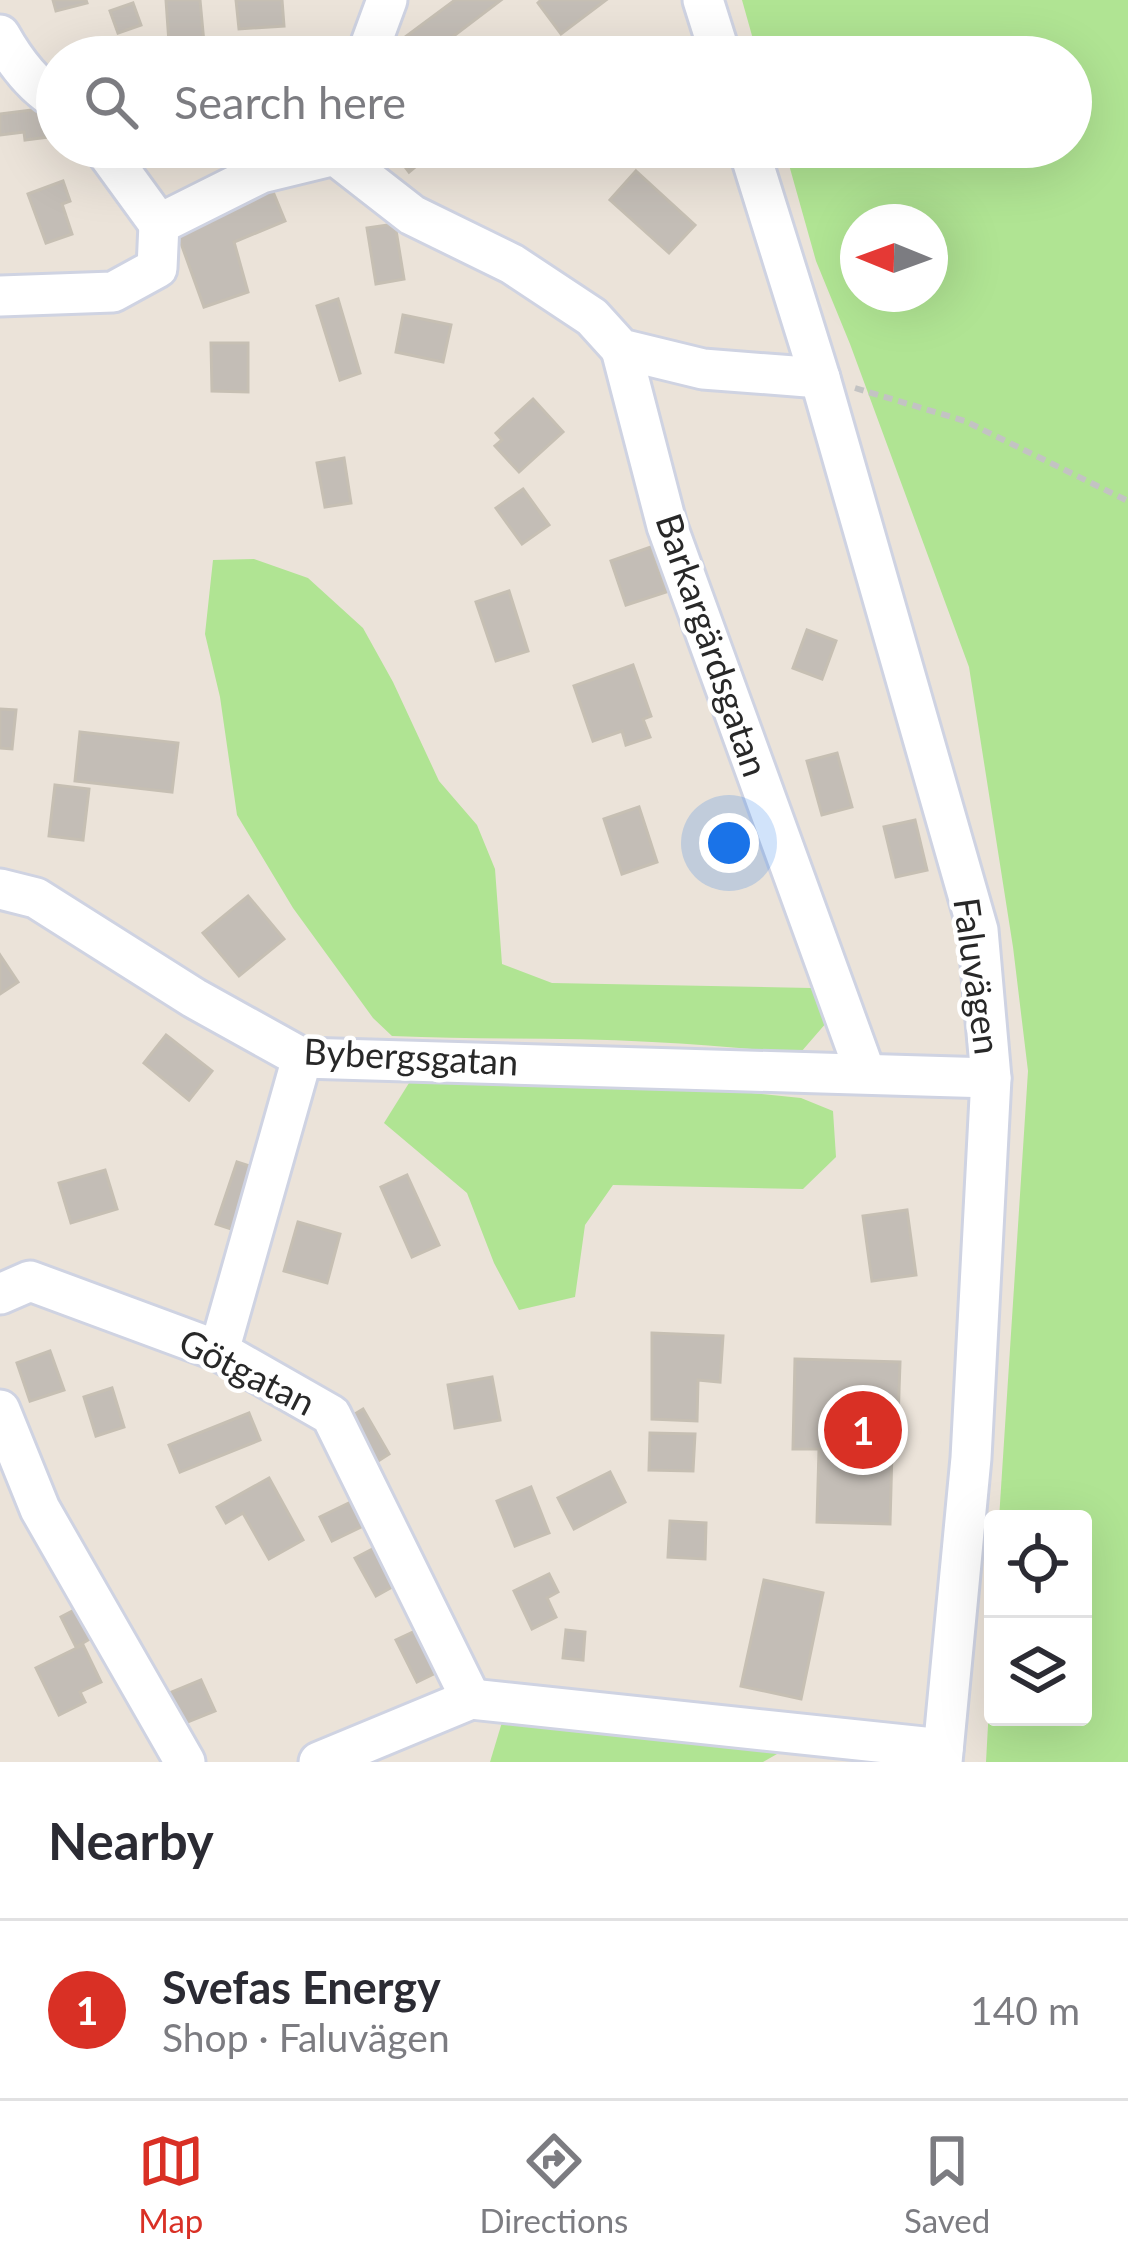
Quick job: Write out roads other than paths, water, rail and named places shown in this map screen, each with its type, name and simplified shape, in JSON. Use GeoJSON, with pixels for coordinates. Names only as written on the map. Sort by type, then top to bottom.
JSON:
{"type":"FeatureCollection","features":[{"type":"Feature","properties":{"kind":"street"},"geometry":{"type":"LineString","coordinates":[[374,36],[387,0]]}},
{"type":"Feature","properties":{"kind":"street"},"geometry":{"type":"LineString","coordinates":[[703,0],[714,36]]}},
{"type":"Feature","properties":{"kind":"street"},"geometry":{"type":"LineString","coordinates":[[0,35],[36,84]]}},
{"type":"Feature","properties":{"kind":"street"},"geometry":{"type":"LineString","coordinates":[[0,296],[113,292],[158,268],[159,224],[119,168]]}},
{"type":"Feature","properties":{"kind":"street"},"geometry":{"type":"LineString","coordinates":[[159,224],[279,168]]}},
{"type":"Feature","properties":{"kind":"street"},"geometry":{"type":"LineString","coordinates":[[357,168],[412,214],[512,264],[592,317],[621,349],[703,369],[820,378]]}},
{"type":"Feature","properties":{"kind":"street","name":"Faluvägen"},"geometry":{"type":"LineString","coordinates":[[755,168],[820,378],[978,930],[991,1078],[971,1458],[942,1755]]}},
{"type":"Feature","properties":{"kind":"street","name":"Barkargärdsgatan"},"geometry":{"type":"LineString","coordinates":[[621,349],[668,526],[865,1072]]}},
{"type":"Feature","properties":{"kind":"street","name":"Bybergsgatan"},"geometry":{"type":"LineString","coordinates":[[0,889],[36,898],[194,998],[302,1058],[865,1072]]}},
{"type":"Feature","properties":{"kind":"street"},"geometry":{"type":"LineString","coordinates":[[219,1351],[302,1058]]}},
{"type":"Feature","properties":{"kind":"street"},"geometry":{"type":"LineString","coordinates":[[865,1072],[991,1078]]}},
{"type":"Feature","properties":{"kind":"street","name":"Götgatan"},"geometry":{"type":"LineString","coordinates":[[0,1294],[30,1281],[219,1351],[331,1415],[471,1699]]}},
{"type":"Feature","properties":{"kind":"street"},"geometry":{"type":"LineString","coordinates":[[0,1410],[40,1510],[185,1762]]}},
{"type":"Feature","properties":{"kind":"street"},"geometry":{"type":"LineString","coordinates":[[319,1762],[471,1699],[942,1755]]}},
{"type":"Feature","properties":{"kind":"place","name":"Svefas Energy"},"geometry":{"type":"Point","coordinates":[863,1430]}}]}
